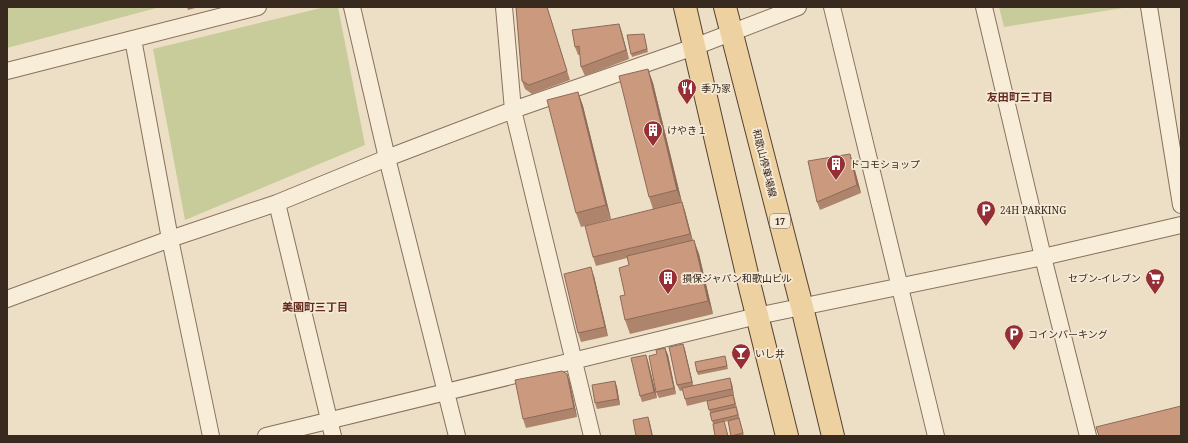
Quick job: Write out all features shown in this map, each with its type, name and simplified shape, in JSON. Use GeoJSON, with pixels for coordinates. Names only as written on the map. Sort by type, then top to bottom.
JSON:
{"type":"FeatureCollection","features":[{"type":"Feature","properties":{"kind":"main road"},"geometry":{"type":"LineString","coordinates":[[685,7],[786,436]]}},
{"type":"Feature","properties":{"kind":"main road","name":"和歌山停車場線"},"geometry":{"type":"LineString","coordinates":[[725,7],[802,307],[832,436]]}},
{"type":"Feature","properties":{"kind":"street"},"geometry":{"type":"LineString","coordinates":[[7,71],[258,7]]}},
{"type":"Feature","properties":{"kind":"street"},"geometry":{"type":"LineString","coordinates":[[352,7],[387,158],[457,436]]}},
{"type":"Feature","properties":{"kind":"street"},"geometry":{"type":"LineString","coordinates":[[504,7],[513,110],[592,436]]}},
{"type":"Feature","properties":{"kind":"street"},"geometry":{"type":"LineString","coordinates":[[7,299],[170,239],[277,203],[387,158],[513,110],[694,47],[798,7]]}},
{"type":"Feature","properties":{"kind":"street"},"geometry":{"type":"LineString","coordinates":[[832,7],[936,436]]}},
{"type":"Feature","properties":{"kind":"street"},"geometry":{"type":"LineString","coordinates":[[984,7],[1043,257],[1088,436]]}},
{"type":"Feature","properties":{"kind":"street"},"geometry":{"type":"LineString","coordinates":[[1149,7],[1181,205]]}},
{"type":"Feature","properties":{"kind":"street"},"geometry":{"type":"LineString","coordinates":[[133,39],[170,239],[211,436]]}},
{"type":"Feature","properties":{"kind":"street"},"geometry":{"type":"LineString","coordinates":[[277,203],[333,436]]}},
{"type":"Feature","properties":{"kind":"street"},"geometry":{"type":"LineString","coordinates":[[266,436],[757,316],[1043,257],[1181,225]]}},
{"type":"Feature","properties":{"kind":"green space"},"geometry":{"type":"Polygon","coordinates":[[[7,7],[160,7],[7,48],[7,7]]]}},
{"type":"Feature","properties":{"kind":"green space"},"geometry":{"type":"Polygon","coordinates":[[[325,7],[338,7],[365,145],[185,220],[153,49],[325,7]]]}},
{"type":"Feature","properties":{"kind":"green space"},"geometry":{"type":"Polygon","coordinates":[[[999,7],[1129,7],[1004,27],[999,7]]]}},
{"type":"Feature","properties":{"kind":"building"},"geometry":{"type":"Polygon","coordinates":[[[516,7],[547,7],[567,71],[529,85],[522,81],[516,7]]]}},
{"type":"Feature","properties":{"kind":"building"},"geometry":{"type":"Polygon","coordinates":[[[619,24],[626,50],[581,67],[579,46],[575,47],[572,30],[619,24]]]}},
{"type":"Feature","properties":{"kind":"building"},"geometry":{"type":"Polygon","coordinates":[[[644,34],[647,49],[631,54],[627,35],[644,34]]]}},
{"type":"Feature","properties":{"kind":"building","name":"けやき１"},"geometry":{"type":"Polygon","coordinates":[[[648,69],[677,190],[649,197],[619,76],[648,69]]]}},
{"type":"Feature","properties":{"kind":"building"},"geometry":{"type":"Polygon","coordinates":[[[578,92],[606,205],[576,213],[547,100],[578,92]]]}},
{"type":"Feature","properties":{"kind":"building","name":"ドコモショップ"},"geometry":{"type":"Polygon","coordinates":[[[850,154],[857,185],[817,202],[808,161],[850,154]]]}},
{"type":"Feature","properties":{"kind":"building"},"geometry":{"type":"Polygon","coordinates":[[[682,202],[690,234],[593,257],[585,226],[682,202]]]}},
{"type":"Feature","properties":{"kind":"building","name":"損保ジャパン和歌山ビル"},"geometry":{"type":"Polygon","coordinates":[[[694,240],[708,301],[625,320],[620,296],[625,295],[619,268],[629,265],[627,256],[694,240]]]}},
{"type":"Feature","properties":{"kind":"building"},"geometry":{"type":"Polygon","coordinates":[[[591,267],[605,327],[578,333],[564,274],[591,267]]]}},
{"type":"Feature","properties":{"kind":"building"},"geometry":{"type":"Polygon","coordinates":[[[683,344],[692,382],[677,385],[669,347],[683,344]]]}},
{"type":"Feature","properties":{"kind":"building"},"geometry":{"type":"Polygon","coordinates":[[[665,348],[674,388],[656,392],[649,356],[657,354],[656,350],[665,348]]]}},
{"type":"Feature","properties":{"kind":"building"},"geometry":{"type":"Polygon","coordinates":[[[646,355],[654,392],[640,396],[631,358],[646,355]]]}},
{"type":"Feature","properties":{"kind":"building"},"geometry":{"type":"Polygon","coordinates":[[[725,356],[727,366],[697,372],[695,362],[725,356]]]}},
{"type":"Feature","properties":{"kind":"building"},"geometry":{"type":"Polygon","coordinates":[[[562,371],[567,374],[574,408],[523,419],[515,380],[562,371]]]}},
{"type":"Feature","properties":{"kind":"building"},"geometry":{"type":"Polygon","coordinates":[[[730,378],[732,389],[685,399],[682,388],[730,378]]]}},
{"type":"Feature","properties":{"kind":"building"},"geometry":{"type":"Polygon","coordinates":[[[615,381],[618,399],[595,403],[592,385],[615,381]]]}},
{"type":"Feature","properties":{"kind":"building"},"geometry":{"type":"Polygon","coordinates":[[[733,395],[735,404],[709,410],[707,401],[733,395]]]}},
{"type":"Feature","properties":{"kind":"building"},"geometry":{"type":"Polygon","coordinates":[[[1181,406],[1181,436],[1099,436],[1096,427],[1181,406]]]}},
{"type":"Feature","properties":{"kind":"building"},"geometry":{"type":"Polygon","coordinates":[[[736,407],[738,415],[712,421],[710,413],[736,407]]]}},
{"type":"Feature","properties":{"kind":"building"},"geometry":{"type":"Polygon","coordinates":[[[648,417],[652,436],[636,436],[633,420],[648,417]]]}},
{"type":"Feature","properties":{"kind":"building"},"geometry":{"type":"Polygon","coordinates":[[[739,418],[743,433],[731,436],[728,421],[739,418]]]}},
{"type":"Feature","properties":{"kind":"building"},"geometry":{"type":"Polygon","coordinates":[[[724,421],[728,436],[715,436],[713,424],[724,421]]]}},
{"type":"Feature","properties":{"kind":"place","name":"季乃家"},"geometry":{"type":"Point","coordinates":[687,105]}},
{"type":"Feature","properties":{"kind":"place","name":"けやき１"},"geometry":{"type":"Point","coordinates":[653,147]}},
{"type":"Feature","properties":{"kind":"place","name":"ドコモショップ"},"geometry":{"type":"Point","coordinates":[836,181]}},
{"type":"Feature","properties":{"kind":"place","name":"24H PARKING"},"geometry":{"type":"Point","coordinates":[986,227]}},
{"type":"Feature","properties":{"kind":"place","name":"損保ジャパン和歌山ビル"},"geometry":{"type":"Point","coordinates":[668,295]}},
{"type":"Feature","properties":{"kind":"place","name":"セブン-イレブン"},"geometry":{"type":"Point","coordinates":[1155,295]}},
{"type":"Feature","properties":{"kind":"place","name":"コインパーキング"},"geometry":{"type":"Point","coordinates":[1014,351]}},
{"type":"Feature","properties":{"kind":"place","name":"いし井"},"geometry":{"type":"Point","coordinates":[741,370]}},
{"type":"Feature","properties":{"kind":"district","name":"友田町三丁目"},"geometry":{"type":"Point","coordinates":[1020,96]}},
{"type":"Feature","properties":{"kind":"district","name":"美園町三丁目"},"geometry":{"type":"Point","coordinates":[315,306]}}]}
